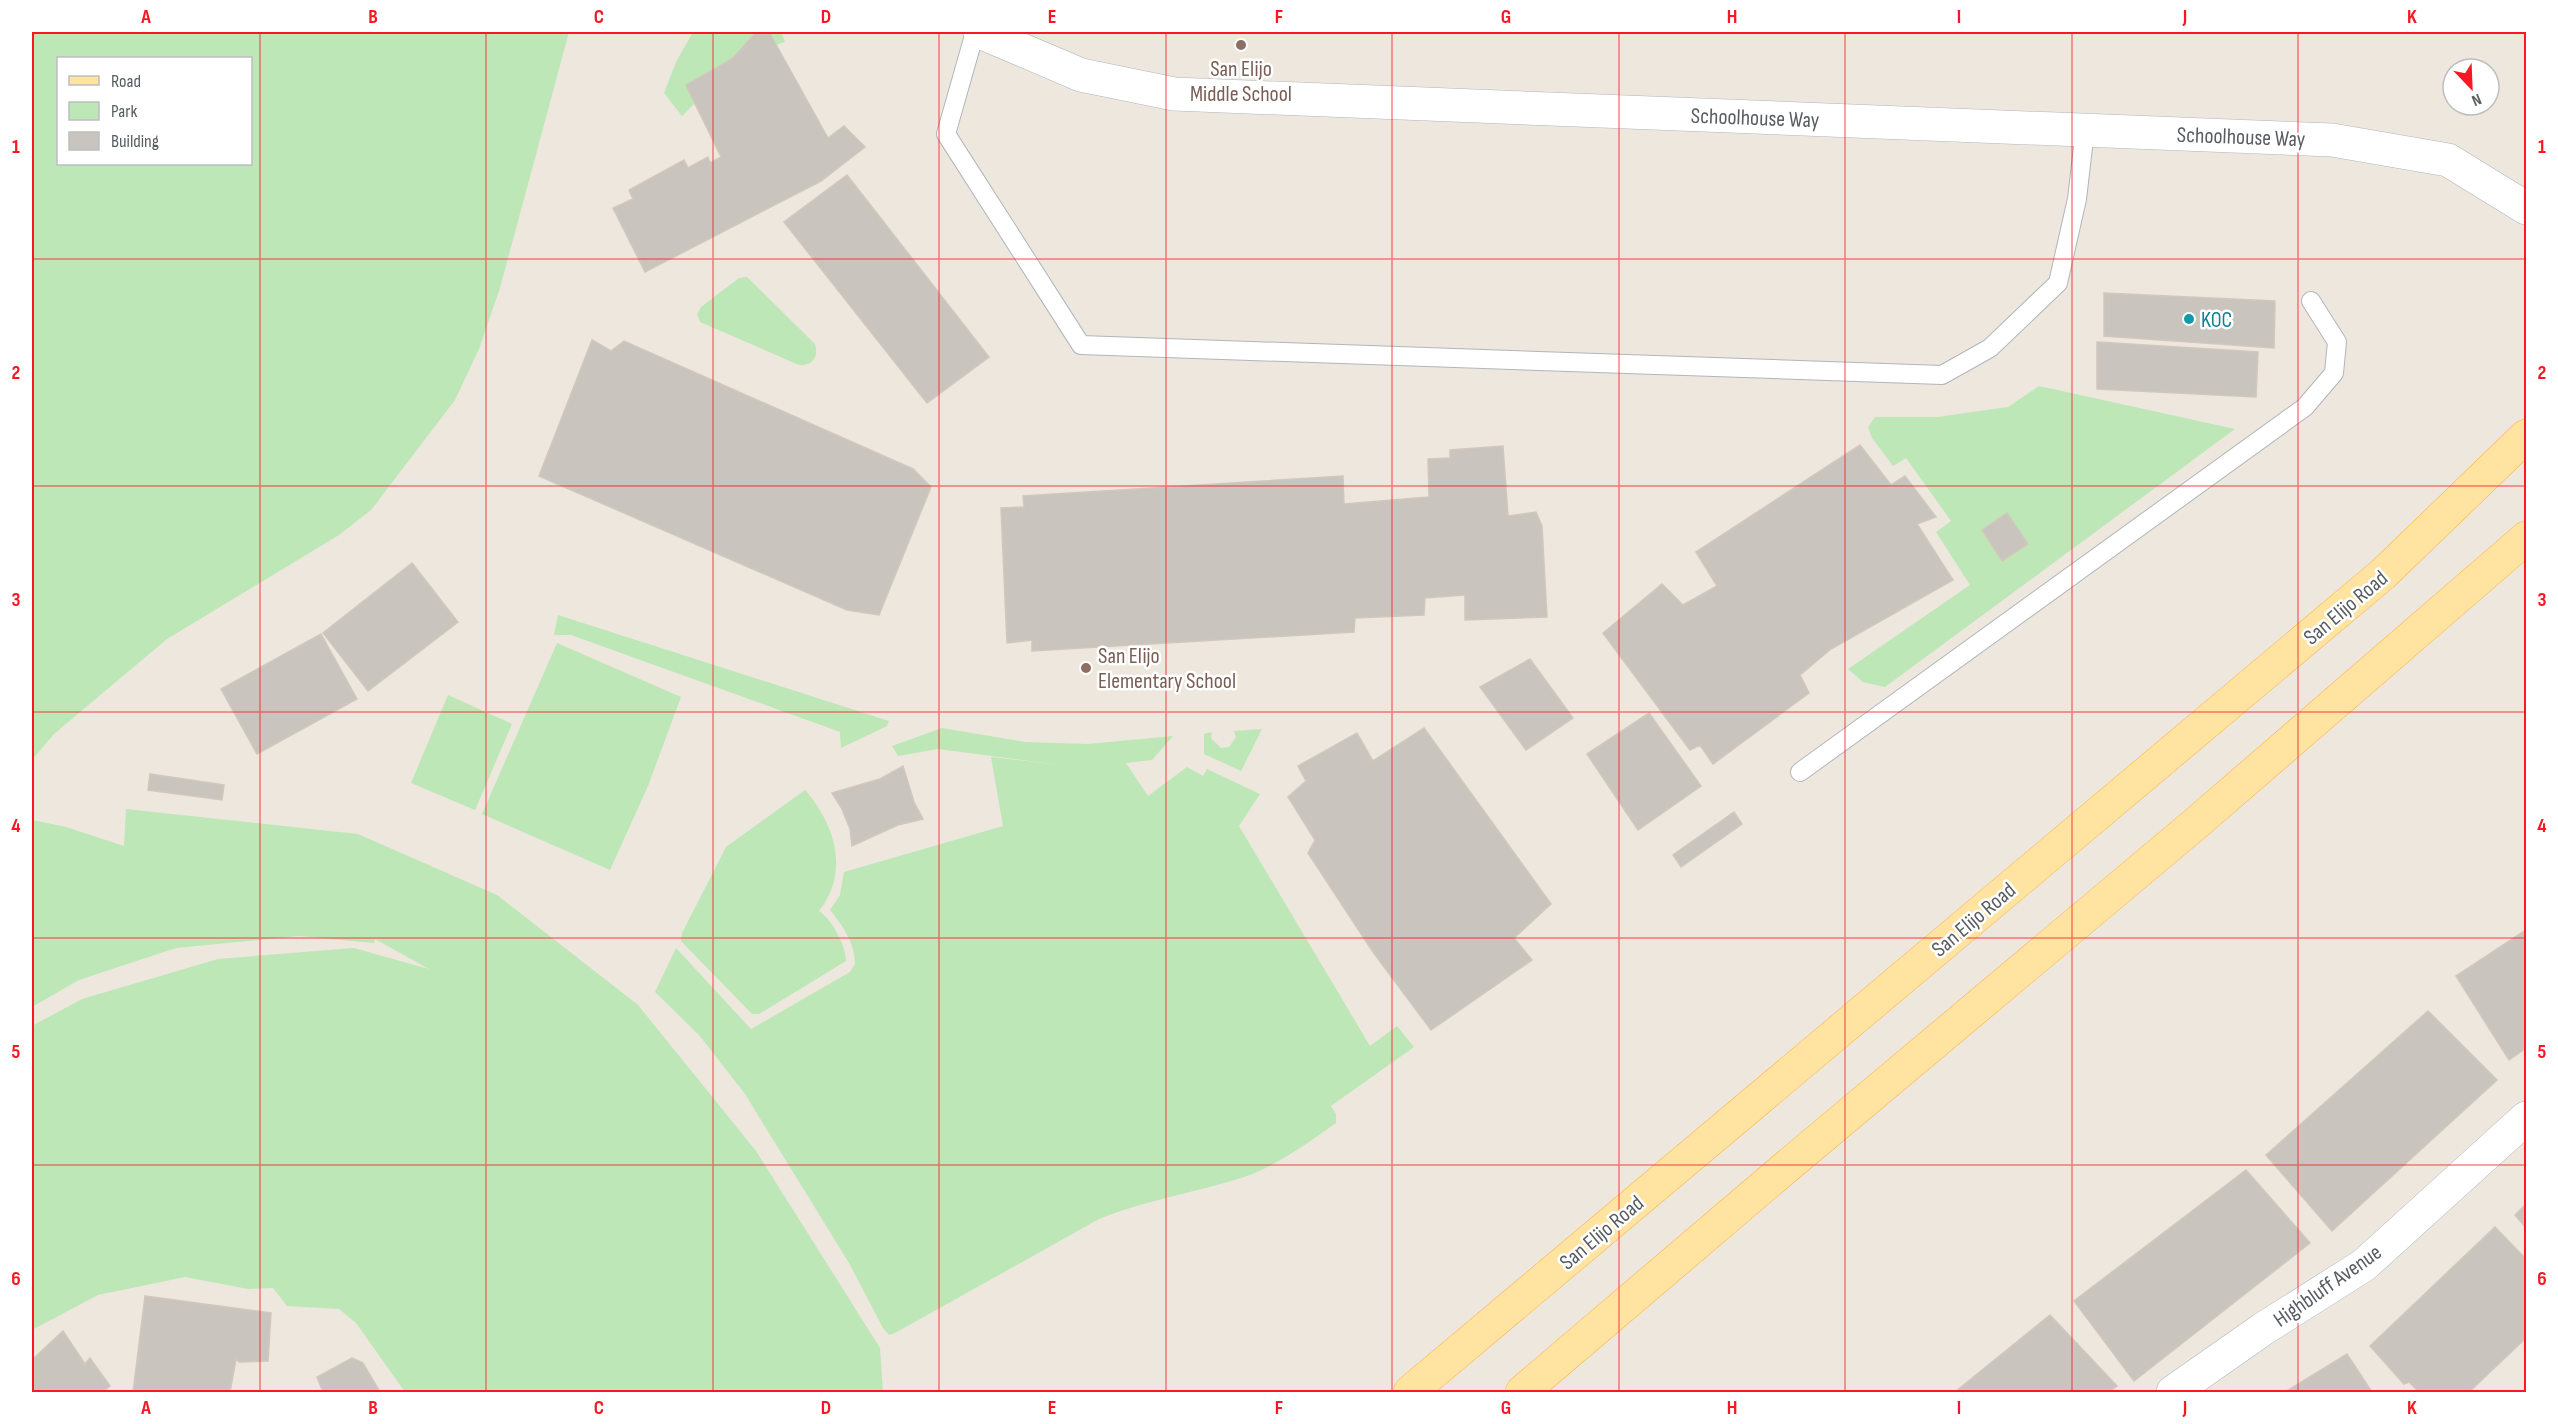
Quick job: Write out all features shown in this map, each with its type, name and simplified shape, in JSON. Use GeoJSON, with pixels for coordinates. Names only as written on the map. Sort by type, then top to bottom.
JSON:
{"type":"FeatureCollection","features":[{"type":"Feature","properties":{"kind":"main road","name":"San Elijo Road"},"geometry":{"type":"LineString","coordinates":[[1410,1392],[2384,574],[2526,436]]}},
{"type":"Feature","properties":{"kind":"main road"},"geometry":{"type":"LineString","coordinates":[[1522,1392],[2194,825],[2526,538]]}},
{"type":"Feature","properties":{"kind":"street","name":"Schoolhouse Way"},"geometry":{"type":"LineString","coordinates":[[980,32],[1081,75],[1174,94],[2332,140],[2448,160],[2526,208]]}},
{"type":"Feature","properties":{"kind":"street","name":"Highbluff Avenue"},"geometry":{"type":"LineString","coordinates":[[2173,1392],[2263,1329],[2364,1265],[2526,1119]]}},
{"type":"Feature","properties":{"kind":"lane"},"geometry":{"type":"LineString","coordinates":[[975,32],[946,134],[1081,345],[1942,375],[1990,348],[2058,283],[2077,200],[2085,130]]}},
{"type":"Feature","properties":{"kind":"lane"},"geometry":{"type":"LineString","coordinates":[[1800,772],[2306,407],[2334,374],[2337,342],[2312,301]]}},
{"type":"Feature","properties":{"kind":"green space"},"geometry":{"type":"Polygon","coordinates":[[[32,32],[569,32],[500,288],[479,349],[455,400],[371,510],[339,535],[167,639],[54,734],[32,760],[32,32]]]}},
{"type":"Feature","properties":{"kind":"green space"},"geometry":{"type":"Polygon","coordinates":[[[693,32],[755,32],[732,59],[687,85],[694,104],[682,116],[664,93],[676,62],[693,32]]]}},
{"type":"Feature","properties":{"kind":"green space"},"geometry":{"type":"Polygon","coordinates":[[[768,32],[781,32],[785,42],[775,45],[768,32]]]}},
{"type":"Feature","properties":{"kind":"green space"},"geometry":{"type":"Polygon","coordinates":[[[747,277],[815,344],[816,352],[811,362],[799,365],[700,322],[697,314],[701,307],[739,278],[747,277]]]}},
{"type":"Feature","properties":{"kind":"green space"},"geometry":{"type":"Polygon","coordinates":[[[2039,386],[2235,429],[1885,687],[1863,682],[1848,669],[1970,585],[1936,532],[1951,521],[1906,458],[1893,466],[1872,438],[1868,427],[1875,417],[1937,417],[2008,407],[2039,386]]]}},
{"type":"Feature","properties":{"kind":"green space"},"geometry":{"type":"Polygon","coordinates":[[[558,615],[889,721],[887,726],[841,748],[840,732],[571,635],[554,635],[558,615]]]}},
{"type":"Feature","properties":{"kind":"green space"},"geometry":{"type":"Polygon","coordinates":[[[557,643],[681,697],[648,786],[610,870],[482,814],[557,643]]]}},
{"type":"Feature","properties":{"kind":"green space"},"geometry":{"type":"Polygon","coordinates":[[[448,695],[512,724],[475,810],[411,783],[448,695]]]}},
{"type":"Feature","properties":{"kind":"green space"},"geometry":{"type":"Polygon","coordinates":[[[942,728],[1025,742],[1088,744],[1173,736],[1152,760],[1126,763],[1148,796],[1187,767],[1203,776],[1207,769],[1260,794],[1239,826],[1370,1046],[1397,1026],[1414,1047],[1331,1106],[1336,1114],[1336,1123],[1279,1161],[1241,1178],[1116,1212],[1099,1219],[889,1335],[883,1328],[849,1263],[745,1094],[699,1035],[655,992],[676,948],[751,1029],[850,972],[855,964],[851,942],[830,910],[840,895],[844,872],[1003,826],[991,757],[1061,765],[938,749],[898,756],[892,746],[942,728]]]}},
{"type":"Feature","properties":{"kind":"green space"},"geometry":{"type":"Polygon","coordinates":[[[1262,729],[1241,771],[1204,754],[1204,734],[1212,732],[1211,738],[1221,748],[1229,747],[1236,737],[1234,731],[1262,729]]]}},
{"type":"Feature","properties":{"kind":"green space"},"geometry":{"type":"Polygon","coordinates":[[[805,790],[824,818],[835,849],[834,880],[829,896],[819,911],[829,920],[837,933],[844,948],[846,961],[759,1014],[752,1014],[681,941],[682,933],[726,847],[805,790]]]}},
{"type":"Feature","properties":{"kind":"green space"},"geometry":{"type":"Polygon","coordinates":[[[126,809],[358,834],[497,895],[638,1005],[756,1151],[880,1348],[883,1392],[405,1392],[356,1323],[339,1309],[287,1306],[273,1288],[248,1289],[185,1277],[98,1295],[32,1330],[32,1026],[82,999],[218,959],[354,948],[429,969],[375,939],[374,943],[299,936],[176,948],[79,980],[32,1007],[32,820],[66,827],[124,846],[126,809]]]}},
{"type":"Feature","properties":{"kind":"building"},"geometry":{"type":"Polygon","coordinates":[[[756,32],[769,32],[828,138],[844,126],[865,147],[821,181],[645,272],[613,208],[633,199],[629,190],[684,160],[688,168],[708,157],[710,163],[721,157],[686,85],[732,59],[756,32]]]}},
{"type":"Feature","properties":{"kind":"building"},"geometry":{"type":"Polygon","coordinates":[[[847,175],[989,357],[927,403],[784,222],[847,175]]]}},
{"type":"Feature","properties":{"kind":"building","name":"KOC"},"geometry":{"type":"Polygon","coordinates":[[[2104,293],[2275,301],[2274,348],[2104,336],[2104,293]]]}},
{"type":"Feature","properties":{"kind":"building"},"geometry":{"type":"Polygon","coordinates":[[[592,340],[611,351],[624,341],[913,469],[931,487],[879,615],[847,610],[539,476],[592,340]]]}},
{"type":"Feature","properties":{"kind":"building"},"geometry":{"type":"Polygon","coordinates":[[[2097,342],[2258,352],[2256,397],[2097,389],[2097,342]]]}},
{"type":"Feature","properties":{"kind":"building"},"geometry":{"type":"Polygon","coordinates":[[[1860,445],[1891,485],[1905,476],[1936,517],[1917,524],[1953,580],[1831,649],[1800,675],[1809,693],[1713,764],[1700,745],[1690,750],[1603,633],[1662,584],[1683,605],[1717,586],[1696,552],[1860,445]]]}},
{"type":"Feature","properties":{"kind":"building"},"geometry":{"type":"Polygon","coordinates":[[[1503,446],[1508,516],[1536,512],[1542,526],[1547,617],[1465,620],[1465,595],[1425,598],[1424,615],[1355,618],[1354,632],[1032,651],[1032,640],[1007,643],[1001,508],[1024,507],[1023,496],[1343,476],[1344,504],[1429,497],[1428,459],[1450,458],[1450,450],[1503,446]]]}},
{"type":"Feature","properties":{"kind":"building"},"geometry":{"type":"Polygon","coordinates":[[[2007,513],[2028,544],[2002,561],[1982,530],[2007,513]]]}},
{"type":"Feature","properties":{"kind":"building"},"geometry":{"type":"Polygon","coordinates":[[[412,563],[458,622],[368,691],[323,633],[412,563]]]}},
{"type":"Feature","properties":{"kind":"building"},"geometry":{"type":"Polygon","coordinates":[[[321,634],[357,699],[257,754],[221,689],[321,634]]]}},
{"type":"Feature","properties":{"kind":"building"},"geometry":{"type":"Polygon","coordinates":[[[1530,659],[1573,718],[1526,750],[1480,687],[1530,659]]]}},
{"type":"Feature","properties":{"kind":"building"},"geometry":{"type":"Polygon","coordinates":[[[1649,713],[1701,786],[1638,830],[1587,754],[1649,713]]]}},
{"type":"Feature","properties":{"kind":"building"},"geometry":{"type":"Polygon","coordinates":[[[1424,728],[1551,904],[1514,938],[1532,960],[1431,1030],[1373,952],[1308,853],[1315,840],[1288,797],[1306,781],[1298,766],[1357,733],[1373,761],[1424,728]]]}},
{"type":"Feature","properties":{"kind":"building"},"geometry":{"type":"Polygon","coordinates":[[[903,766],[914,802],[923,819],[898,825],[852,846],[850,829],[832,793],[880,779],[903,766]]]}},
{"type":"Feature","properties":{"kind":"building"},"geometry":{"type":"Polygon","coordinates":[[[150,774],[224,785],[222,800],[148,790],[150,774]]]}},
{"type":"Feature","properties":{"kind":"building"},"geometry":{"type":"Polygon","coordinates":[[[1734,812],[1742,824],[1681,867],[1673,855],[1734,812]]]}},
{"type":"Feature","properties":{"kind":"building"},"geometry":{"type":"Polygon","coordinates":[[[2526,930],[2526,1048],[2509,1060],[2456,976],[2526,930]]]}},
{"type":"Feature","properties":{"kind":"building"},"geometry":{"type":"Polygon","coordinates":[[[2428,1011],[2497,1080],[2332,1231],[2266,1155],[2428,1011]]]}},
{"type":"Feature","properties":{"kind":"building"},"geometry":{"type":"Polygon","coordinates":[[[2246,1170],[2310,1243],[2134,1381],[2074,1301],[2246,1170]]]}},
{"type":"Feature","properties":{"kind":"building"},"geometry":{"type":"Polygon","coordinates":[[[2526,1204],[2526,1228],[2515,1215],[2526,1204]]]}},
{"type":"Feature","properties":{"kind":"building"},"geometry":{"type":"Polygon","coordinates":[[[2495,1227],[2526,1259],[2526,1338],[2469,1392],[2419,1392],[2409,1382],[2404,1384],[2370,1346],[2495,1227]]]}},
{"type":"Feature","properties":{"kind":"building"},"geometry":{"type":"Polygon","coordinates":[[[145,1296],[271,1313],[268,1361],[239,1362],[236,1359],[230,1392],[133,1392],[145,1296]]]}},
{"type":"Feature","properties":{"kind":"building"},"geometry":{"type":"Polygon","coordinates":[[[2050,1315],[2117,1386],[2109,1392],[1955,1392],[2050,1315]]]}},
{"type":"Feature","properties":{"kind":"building"},"geometry":{"type":"Polygon","coordinates":[[[63,1331],[85,1364],[90,1358],[110,1386],[103,1392],[32,1392],[32,1360],[63,1331]]]}},
{"type":"Feature","properties":{"kind":"building"},"geometry":{"type":"Polygon","coordinates":[[[2347,1354],[2372,1392],[2285,1392],[2347,1354]]]}},
{"type":"Feature","properties":{"kind":"building"},"geometry":{"type":"Polygon","coordinates":[[[352,1358],[363,1363],[380,1392],[323,1392],[317,1377],[352,1358]]]}},
{"type":"Feature","properties":{"kind":"place","name":"San Elijo Middle School"},"geometry":{"type":"Point","coordinates":[1241,45]}},
{"type":"Feature","properties":{"kind":"place","name":"KOC"},"geometry":{"type":"Point","coordinates":[2189,319]}},
{"type":"Feature","properties":{"kind":"place","name":"San Elijo Elementary School"},"geometry":{"type":"Point","coordinates":[1086,668]}}]}
